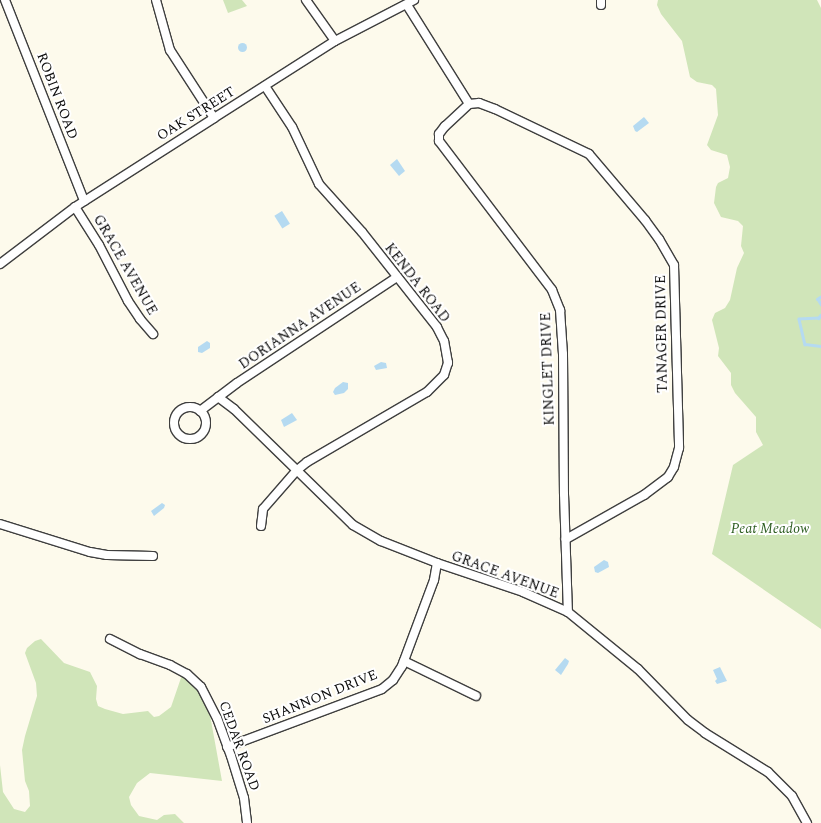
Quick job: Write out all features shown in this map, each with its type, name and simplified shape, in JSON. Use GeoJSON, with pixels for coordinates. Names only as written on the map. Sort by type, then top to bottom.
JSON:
{"type":"FeatureCollection","features":[{"type":"Feature","properties":{"kind":"street","name":"ROBIN ROAD"},"geometry":{"type":"LineString","coordinates":[[5,0],[84,201]]}},
{"type":"Feature","properties":{"kind":"street"},"geometry":{"type":"LineString","coordinates":[[156,0],[170,50],[182,71],[214,118]]}},
{"type":"Feature","properties":{"kind":"street"},"geometry":{"type":"LineString","coordinates":[[306,0],[335,41]]}},
{"type":"Feature","properties":{"kind":"street","name":"OAK STREET"},"geometry":{"type":"LineString","coordinates":[[0,264],[75,207],[214,118],[335,41],[411,2]]}},
{"type":"Feature","properties":{"kind":"street"},"geometry":{"type":"LineString","coordinates":[[411,2],[469,104]]}},
{"type":"Feature","properties":{"kind":"street","name":"KENDA ROAD"},"geometry":{"type":"LineString","coordinates":[[261,526],[263,509],[296,471],[307,462],[427,392],[444,375],[447,369],[448,356],[442,337],[430,318],[354,223],[319,184],[292,128],[265,86]]}},
{"type":"Feature","properties":{"kind":"street","name":"TANAGER DRIVE"},"geometry":{"type":"LineString","coordinates":[[469,104],[479,103],[495,109],[589,154],[645,220],[659,239],[674,265],[678,448],[674,467],[668,477],[644,495],[566,539]]}},
{"type":"Feature","properties":{"kind":"street","name":"KINGLET DRIVE"},"geometry":{"type":"LineString","coordinates":[[469,104],[445,126],[439,134],[439,141],[552,290],[560,310],[563,354],[568,612]]}},
{"type":"Feature","properties":{"kind":"street","name":"GRACE AVENUE"},"geometry":{"type":"LineString","coordinates":[[75,207],[99,245],[128,301],[140,319],[153,334]]}},
{"type":"Feature","properties":{"kind":"street","name":"DORIANNA AVENUE"},"geometry":{"type":"LineString","coordinates":[[200,411],[218,397],[397,277]]}},
{"type":"Feature","properties":{"kind":"street","name":"GRACE AVENUE"},"geometry":{"type":"LineString","coordinates":[[218,397],[234,409],[353,525],[381,541],[437,563],[523,592],[568,612],[638,669],[688,720],[708,735],[768,772],[792,796],[807,823]]}},
{"type":"Feature","properties":{"kind":"street"},"geometry":{"type":"LineString","coordinates":[[0,524],[90,552],[107,555],[153,556]]}},
{"type":"Feature","properties":{"kind":"street","name":"SHANNON DRIVE"},"geometry":{"type":"LineString","coordinates":[[227,747],[382,689],[393,680],[404,661],[434,580],[437,563]]}},
{"type":"Feature","properties":{"kind":"street","name":"CEDAR ROAD"},"geometry":{"type":"LineString","coordinates":[[110,639],[140,654],[170,665],[194,679],[211,705],[227,747],[244,798],[247,823]]}},
{"type":"Feature","properties":{"kind":"street"},"geometry":{"type":"LineString","coordinates":[[404,661],[476,696]]}},
{"type":"Feature","properties":{"kind":"green space"},"geometry":{"type":"Polygon","coordinates":[[[223,0],[242,0],[247,6],[228,13],[223,0]]]}},
{"type":"Feature","properties":{"kind":"green space","name":"Peat Meadow"},"geometry":{"type":"Polygon","coordinates":[[[658,0],[817,0],[821,8],[821,629],[712,554],[733,465],[763,445],[756,432],[756,417],[735,393],[731,385],[731,373],[718,356],[719,348],[712,320],[715,313],[725,308],[730,300],[737,268],[744,253],[741,246],[743,226],[738,221],[721,217],[714,203],[716,187],[718,183],[728,178],[730,167],[727,155],[711,150],[707,145],[718,115],[716,89],[712,85],[697,82],[690,77],[682,41],[661,14],[657,5],[658,0]]]}},
{"type":"Feature","properties":{"kind":"green space"},"geometry":{"type":"Polygon","coordinates":[[[41,639],[64,663],[90,672],[97,686],[96,699],[98,706],[105,709],[123,714],[148,711],[154,717],[159,716],[171,707],[183,672],[208,704],[222,781],[150,773],[137,783],[129,797],[131,805],[139,816],[157,820],[164,815],[175,814],[184,823],[0,823],[0,765],[3,792],[14,809],[25,812],[30,806],[29,791],[25,781],[22,750],[37,696],[36,683],[25,653],[27,648],[35,641],[41,639]]]}},
{"type":"Feature","properties":{"kind":"water"},"geometry":{"type":"Polygon","coordinates":[[[240,43],[244,43],[246,47],[244,51],[240,51],[238,49],[238,45],[240,43]]]}},
{"type":"Feature","properties":{"kind":"water"},"geometry":{"type":"Polygon","coordinates":[[[644,117],[649,123],[637,132],[635,131],[633,126],[644,117]]]}},
{"type":"Feature","properties":{"kind":"water"},"geometry":{"type":"Polygon","coordinates":[[[397,159],[405,171],[399,176],[390,165],[397,159]]]}},
{"type":"Feature","properties":{"kind":"water"},"geometry":{"type":"Polygon","coordinates":[[[282,211],[290,224],[282,228],[274,216],[282,211]]]}},
{"type":"Feature","properties":{"kind":"water"},"geometry":{"type":"Polygon","coordinates":[[[207,341],[210,343],[210,348],[202,353],[198,352],[198,347],[207,341]]]}},
{"type":"Feature","properties":{"kind":"water"},"geometry":{"type":"Polygon","coordinates":[[[381,362],[386,363],[387,368],[376,370],[374,366],[381,362]]]}},
{"type":"Feature","properties":{"kind":"water"},"geometry":{"type":"Polygon","coordinates":[[[343,382],[348,383],[348,389],[344,393],[335,395],[333,392],[335,388],[343,382]]]}},
{"type":"Feature","properties":{"kind":"water"},"geometry":{"type":"Polygon","coordinates":[[[292,413],[297,420],[284,427],[281,420],[292,413]]]}},
{"type":"Feature","properties":{"kind":"water"},"geometry":{"type":"Polygon","coordinates":[[[162,503],[165,505],[164,508],[154,516],[151,511],[162,503]]]}},
{"type":"Feature","properties":{"kind":"water"},"geometry":{"type":"Polygon","coordinates":[[[604,560],[608,562],[609,567],[598,573],[595,572],[594,567],[604,560]]]}},
{"type":"Feature","properties":{"kind":"water"},"geometry":{"type":"Polygon","coordinates":[[[565,658],[569,661],[561,675],[555,670],[565,658]]]}},
{"type":"Feature","properties":{"kind":"water"},"geometry":{"type":"Polygon","coordinates":[[[720,667],[727,681],[717,684],[715,681],[717,679],[713,670],[720,667]]]}},
{"type":"Feature","properties":{"kind":"waterway"},"geometry":{"type":"LineString","coordinates":[[821,297],[818,299],[821,304]]}},
{"type":"Feature","properties":{"kind":"waterway"},"geometry":{"type":"LineString","coordinates":[[821,315],[819,318],[799,319],[805,344],[821,346]]}}]}
